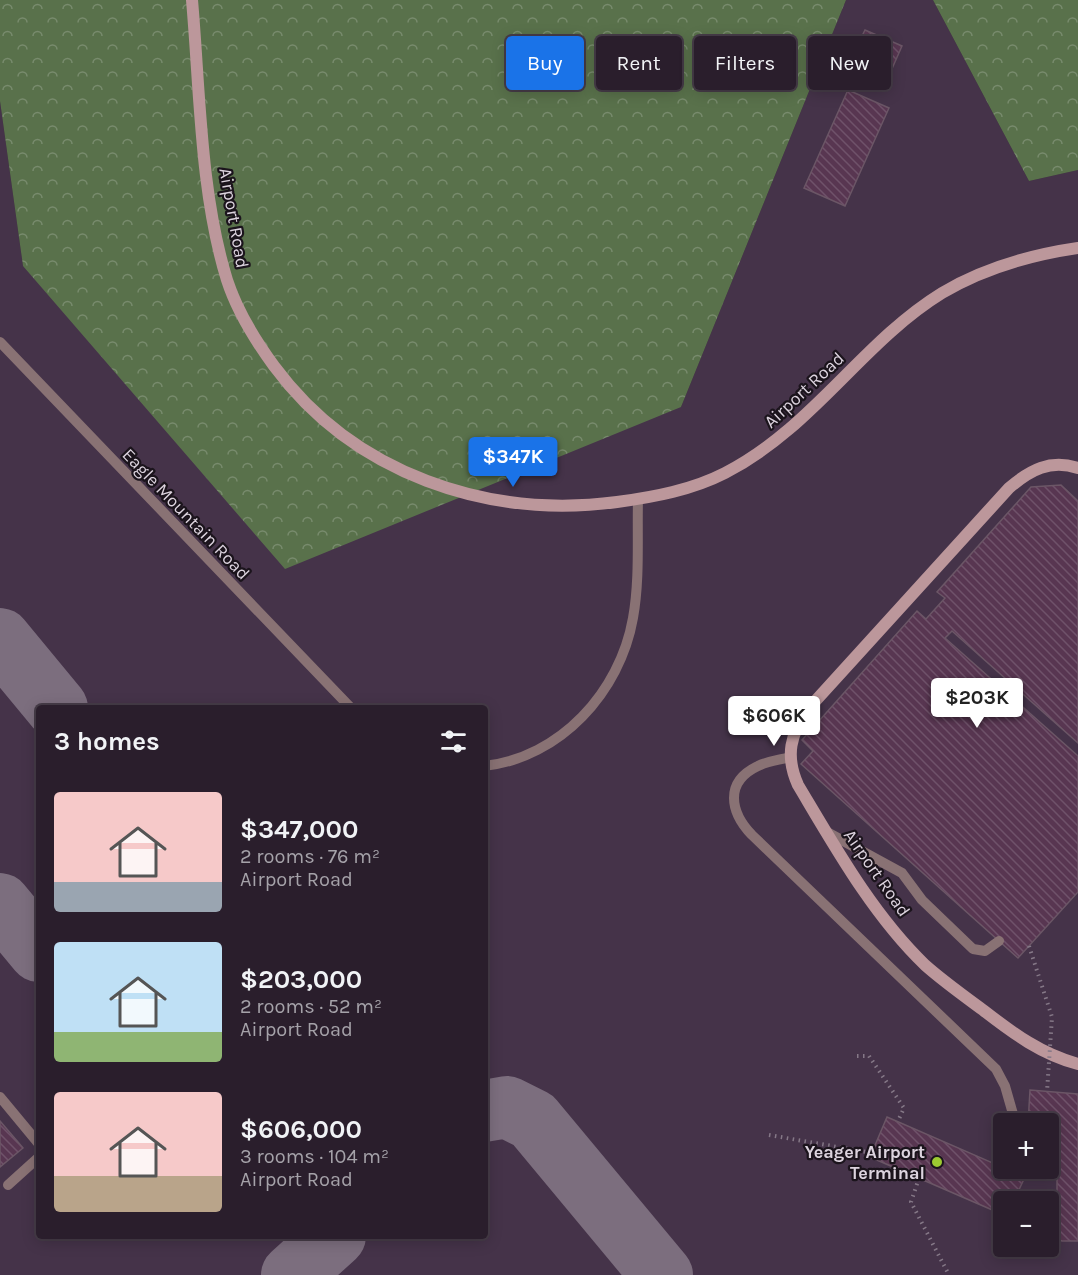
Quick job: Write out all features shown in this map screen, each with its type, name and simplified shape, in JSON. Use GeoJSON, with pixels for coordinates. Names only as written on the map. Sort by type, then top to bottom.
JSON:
{"type":"FeatureCollection","features":[{"type":"Feature","properties":{"kind":"street","name":"Airport Road"},"geometry":{"type":"LineString","coordinates":[[192,0],[214,225],[227,281],[249,329],[292,390],[327,423],[391,466],[439,486],[492,500],[543,506],[587,506],[638,499],[679,490],[723,474],[789,432],[898,327],[941,294],[968,279],[1020,259],[1078,248]]}},
{"type":"Feature","properties":{"kind":"street","name":"Airport Road"},"geometry":{"type":"LineString","coordinates":[[1078,468],[1063,465],[1037,468],[1009,488],[809,708],[794,732],[790,757],[798,785],[825,831],[887,920],[926,965],[1030,1045],[1050,1056],[1078,1064]]}},
{"type":"Feature","properties":{"kind":"lane","name":"Eagle Mountain Road"},"geometry":{"type":"LineString","coordinates":[[0,342],[348,705]]}},
{"type":"Feature","properties":{"kind":"lane"},"geometry":{"type":"LineString","coordinates":[[488,765],[518,760],[555,741],[587,710],[614,673],[633,618],[637,575],[638,499]]}},
{"type":"Feature","properties":{"kind":"lane"},"geometry":{"type":"LineString","coordinates":[[790,757],[759,765],[741,779],[733,801],[738,818],[752,835],[996,1069],[1005,1086],[1013,1113]]}},
{"type":"Feature","properties":{"kind":"lane"},"geometry":{"type":"LineString","coordinates":[[825,831],[902,873],[922,900],[973,949],[985,951],[999,941]]}},
{"type":"Feature","properties":{"kind":"lane"},"geometry":{"type":"LineString","coordinates":[[0,1097],[36,1140]]}},
{"type":"Feature","properties":{"kind":"lane"},"geometry":{"type":"LineString","coordinates":[[8,1185],[36,1160]]}},
{"type":"Feature","properties":{"kind":"path"},"geometry":{"type":"LineString","coordinates":[[1029,946],[1052,1017],[1047,1092]]}},
{"type":"Feature","properties":{"kind":"path"},"geometry":{"type":"LineString","coordinates":[[857,1056],[868,1056],[904,1108],[898,1122]]}},
{"type":"Feature","properties":{"kind":"path"},"geometry":{"type":"LineString","coordinates":[[769,1135],[872,1153]]}},
{"type":"Feature","properties":{"kind":"path"},"geometry":{"type":"LineString","coordinates":[[919,1178],[911,1202],[949,1275]]}},
{"type":"Feature","properties":{"kind":"shaded area"},"geometry":{"type":"Polygon","coordinates":[[[846,0],[933,0],[1029,181],[1078,170],[1078,1275],[0,1275],[0,101],[23,266],[681,407],[810,90],[891,90],[891,36],[831,36],[846,0]]]}},
{"type":"Feature","properties":{"kind":"green space"},"geometry":{"type":"Polygon","coordinates":[[[0,0],[846,0],[831,36],[808,36],[810,90],[681,407],[285,569],[23,266],[0,101],[0,0]]]}},
{"type":"Feature","properties":{"kind":"green space"},"geometry":{"type":"Polygon","coordinates":[[[933,0],[1078,0],[1078,170],[1029,181],[933,0]]]}},
{"type":"Feature","properties":{"kind":"building"},"geometry":{"type":"Polygon","coordinates":[[[865,30],[879,36],[862,36],[865,30]]]}},
{"type":"Feature","properties":{"kind":"building"},"geometry":{"type":"Polygon","coordinates":[[[891,41],[902,46],[891,71],[891,41]]]}},
{"type":"Feature","properties":{"kind":"building"},"geometry":{"type":"Polygon","coordinates":[[[848,90],[889,108],[845,206],[804,188],[848,90]]]}},
{"type":"Feature","properties":{"kind":"building"},"geometry":{"type":"Polygon","coordinates":[[[1061,485],[1078,501],[1078,743],[952,631],[945,638],[1078,756],[1078,892],[1018,958],[801,764],[813,751],[802,740],[917,611],[926,619],[945,598],[937,592],[1031,487],[1061,485]]]}},
{"type":"Feature","properties":{"kind":"building"},"geometry":{"type":"Polygon","coordinates":[[[1030,1090],[1078,1094],[1078,1241],[1059,1240],[1057,1179],[1059,1179],[1059,1113],[1029,1113],[1030,1090]]]}},
{"type":"Feature","properties":{"kind":"building","name":"Yeager Airport Terminal"},"geometry":{"type":"Polygon","coordinates":[[[887,1117],[993,1163],[993,1179],[1024,1179],[1018,1191],[993,1191],[993,1210],[870,1157],[887,1117]]]}},
{"type":"Feature","properties":{"kind":"building"},"geometry":{"type":"Polygon","coordinates":[[[0,1121],[23,1148],[0,1167],[0,1121]]]}},
{"type":"Feature","properties":{"kind":"taxiway"},"geometry":{"type":"LineString","coordinates":[[0,639],[55,705]]}},
{"type":"Feature","properties":{"kind":"taxiway"},"geometry":{"type":"LineString","coordinates":[[0,904],[36,947]]}},
{"type":"Feature","properties":{"kind":"taxiway"},"geometry":{"type":"LineString","coordinates":[[488,1110],[507,1107],[533,1120],[662,1275]]}},
{"type":"Feature","properties":{"kind":"taxiway"},"geometry":{"type":"LineString","coordinates":[[292,1275],[332,1239]]}},
{"type":"Feature","properties":{"kind":"place","name":"Yeager Airport Terminal"},"geometry":{"type":"Point","coordinates":[937,1162]}}]}
